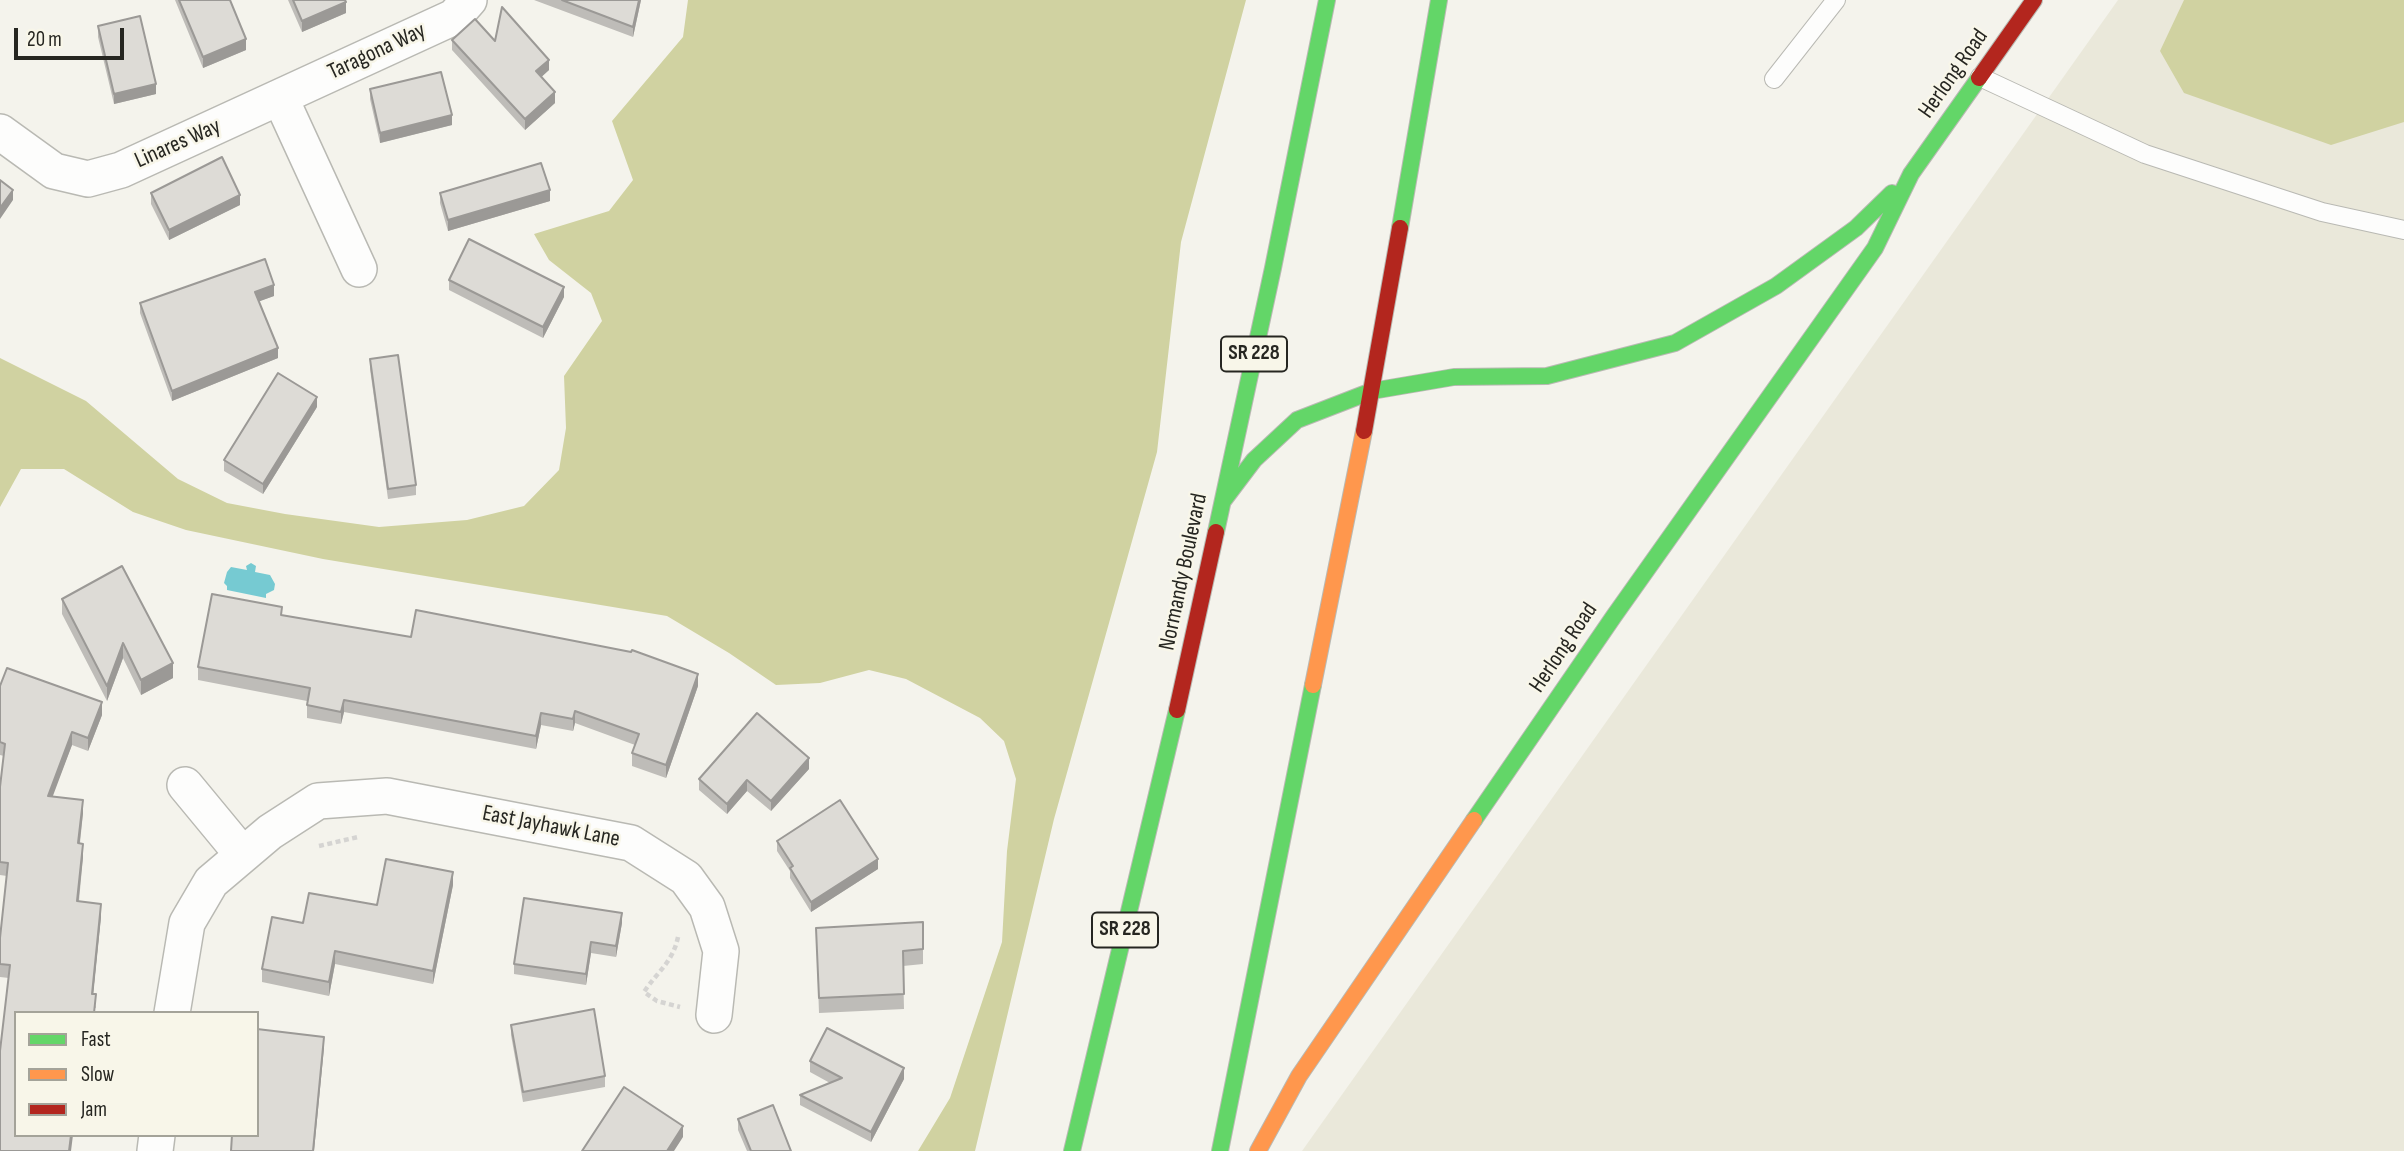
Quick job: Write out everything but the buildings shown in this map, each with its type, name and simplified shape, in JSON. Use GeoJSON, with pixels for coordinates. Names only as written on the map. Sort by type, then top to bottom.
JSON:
{"type":"FeatureCollection","features":[{"type":"Feature","properties":{"kind":"main road","name":"Normandy Boulevard"},"geometry":{"type":"LineString","coordinates":[[1072,1151],[1178,708],[1327,0]]}},
{"type":"Feature","properties":{"kind":"main road"},"geometry":{"type":"LineString","coordinates":[[1220,1151],[1372,391],[1439,0]]}},
{"type":"Feature","properties":{"kind":"main road","name":"Herlong Road"},"geometry":{"type":"LineString","coordinates":[[1258,1151],[1307,1064],[1614,616],[1875,248],[1912,174],[2034,0]]}},
{"type":"Feature","properties":{"kind":"main road","name":"Herlong Road"},"geometry":{"type":"LineString","coordinates":[[1223,501],[1254,460],[1297,420],[1372,391],[1454,377],[1547,376],[1675,343],[1776,286],[1856,228],[1912,174]]}},
{"type":"Feature","properties":{"kind":"street","name":"Taragona Way"},"geometry":{"type":"LineString","coordinates":[[280,97],[454,17],[469,0]]}},
{"type":"Feature","properties":{"kind":"street","name":"Linares Way"},"geometry":{"type":"LineString","coordinates":[[0,132],[54,171],[88,179],[121,170],[280,97]]}},
{"type":"Feature","properties":{"kind":"street"},"geometry":{"type":"LineString","coordinates":[[280,97],[359,269]]}},
{"type":"Feature","properties":{"kind":"street"},"geometry":{"type":"LineString","coordinates":[[185,785],[242,854]]}},
{"type":"Feature","properties":{"kind":"street","name":"East Jayhawk Lane"},"geometry":{"type":"LineString","coordinates":[[172,1011],[187,923],[211,882],[270,832],[318,801],[387,796],[631,843],[687,877],[707,907],[721,951],[714,1015]]}},
{"type":"Feature","properties":{"kind":"lane"},"geometry":{"type":"LineString","coordinates":[[1774,79],[1836,0]]}},
{"type":"Feature","properties":{"kind":"lane"},"geometry":{"type":"LineString","coordinates":[[1980,77],[2145,154],[2322,212],[2404,230]]}},
{"type":"Feature","properties":{"kind":"path"},"geometry":{"type":"LineString","coordinates":[[307,852],[320,846],[366,836]]}},
{"type":"Feature","properties":{"kind":"path"},"geometry":{"type":"LineString","coordinates":[[677,930],[678,939],[666,967],[653,978],[644,992],[657,1001],[714,1015]]}},
{"type":"Feature","properties":{"kind":"shaded area"},"geometry":{"type":"Polygon","coordinates":[[[2118,0],[2404,0],[2404,1151],[1302,1151],[2118,0]]]}},
{"type":"Feature","properties":{"kind":"green space"},"geometry":{"type":"Polygon","coordinates":[[[688,0],[1246,0],[1181,242],[1157,452],[1054,819],[975,1151],[918,1151],[950,1098],[1002,942],[1007,851],[1016,779],[1004,741],[980,718],[906,679],[869,670],[820,683],[776,685],[667,616],[323,559],[186,530],[133,512],[64,469],[21,469],[0,507],[0,358],[86,401],[178,479],[227,503],[379,527],[467,520],[524,506],[559,470],[566,428],[564,376],[602,321],[591,293],[549,260],[534,234],[609,211],[633,180],[612,121],[683,37],[688,0]]]}},
{"type":"Feature","properties":{"kind":"green space"},"geometry":{"type":"Polygon","coordinates":[[[2184,0],[2404,0],[2404,122],[2331,145],[2184,93],[2160,51],[2184,0]]]}},
{"type":"Feature","properties":{"kind":"water"},"geometry":{"type":"Polygon","coordinates":[[[251,563],[256,566],[255,572],[270,575],[275,584],[274,590],[266,594],[266,598],[227,590],[224,583],[231,567],[247,570],[246,566],[251,563]]]}},
{"type":"Feature","properties":{"kind":"traffic: fast"},"geometry":{"type":"LineString","coordinates":[[1216,532],[1327,0]]}},
{"type":"Feature","properties":{"kind":"traffic: fast"},"geometry":{"type":"LineString","coordinates":[[1400,228],[1439,0]]}},
{"type":"Feature","properties":{"kind":"traffic: fast"},"geometry":{"type":"LineString","coordinates":[[1474,820],[1614,616],[1875,248],[1911,174],[1979,78]]}},
{"type":"Feature","properties":{"kind":"traffic: fast"},"geometry":{"type":"LineString","coordinates":[[1223,501],[1254,460],[1297,420],[1372,391],[1454,377],[1547,376],[1675,343],[1776,286],[1856,228],[1892,193]]}},
{"type":"Feature","properties":{"kind":"traffic: fast"},"geometry":{"type":"LineString","coordinates":[[1220,1151],[1313,685]]}},
{"type":"Feature","properties":{"kind":"traffic: fast"},"geometry":{"type":"LineString","coordinates":[[1072,1151],[1177,710]]}},
{"type":"Feature","properties":{"kind":"traffic: slow"},"geometry":{"type":"LineString","coordinates":[[1313,685],[1364,431]]}},
{"type":"Feature","properties":{"kind":"traffic: slow"},"geometry":{"type":"LineString","coordinates":[[1258,1151],[1299,1076],[1474,820]]}},
{"type":"Feature","properties":{"kind":"traffic: jam"},"geometry":{"type":"LineString","coordinates":[[1979,78],[2034,0]]}},
{"type":"Feature","properties":{"kind":"traffic: jam"},"geometry":{"type":"LineString","coordinates":[[1364,431],[1400,228]]}},
{"type":"Feature","properties":{"kind":"traffic: jam"},"geometry":{"type":"LineString","coordinates":[[1177,710],[1216,532]]}}]}
